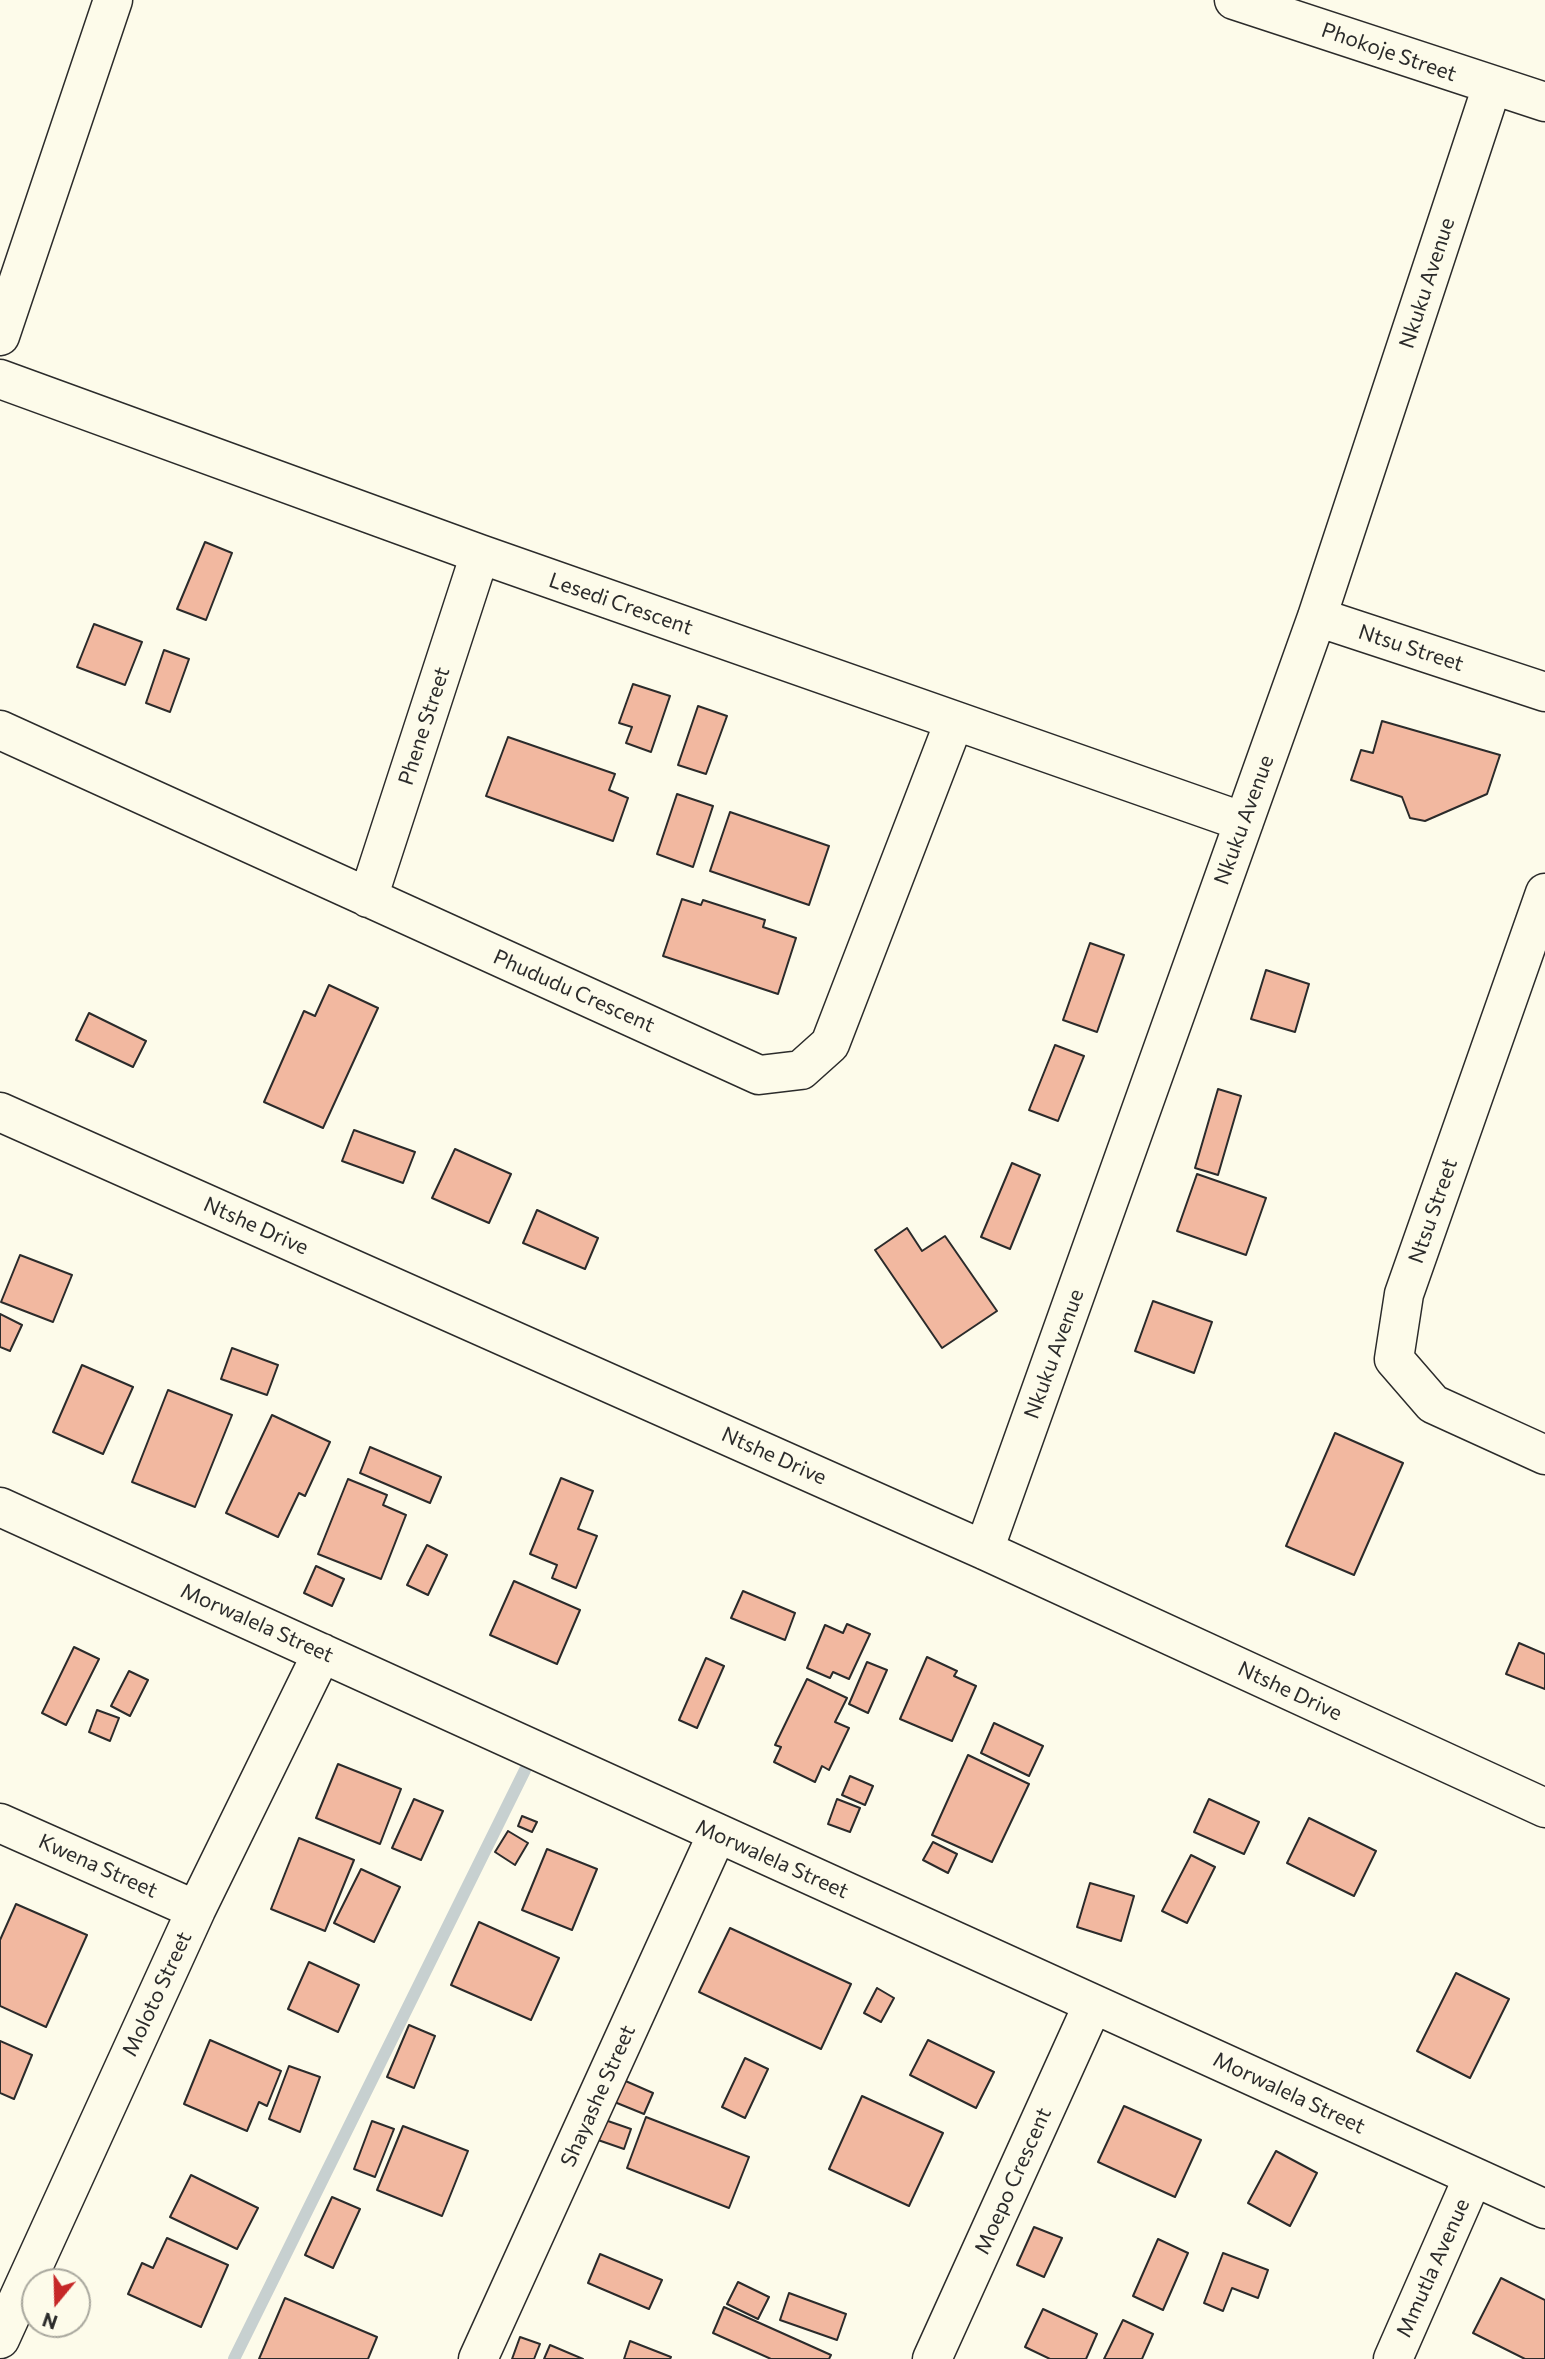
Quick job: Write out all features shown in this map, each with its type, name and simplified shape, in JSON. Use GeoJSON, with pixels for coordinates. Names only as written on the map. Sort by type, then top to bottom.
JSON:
{"type":"FeatureCollection","features":[{"type":"Feature","properties":{"kind":"street"},"geometry":{"type":"LineString","coordinates":[[0,336],[113,0]]}},
{"type":"Feature","properties":{"kind":"street","name":"Phokoje Street"},"geometry":{"type":"LineString","coordinates":[[1234,0],[1545,102]]}},
{"type":"Feature","properties":{"kind":"street","name":"Nkuku Avenue"},"geometry":{"type":"LineString","coordinates":[[984,1550],[1317,617],[1492,86]]}},
{"type":"Feature","properties":{"kind":"street","name":"Lesedi Crescent"},"geometry":{"type":"LineString","coordinates":[[0,379],[480,554],[1244,822]]}},
{"type":"Feature","properties":{"kind":"street","name":"Phene Street"},"geometry":{"type":"LineString","coordinates":[[368,898],[480,554]]}},
{"type":"Feature","properties":{"kind":"street","name":"Ntsu Street"},"geometry":{"type":"LineString","coordinates":[[1317,617],[1545,692]]}},
{"type":"Feature","properties":{"kind":"street","name":"Phududu Crescent"},"geometry":{"type":"LineString","coordinates":[[0,730],[759,1075],[801,1070],[830,1044],[954,722]]}},
{"type":"Feature","properties":{"kind":"street","name":"Ntsu Street"},"geometry":{"type":"LineString","coordinates":[[1545,893],[1404,1294],[1394,1359],[1433,1404],[1545,1455]]}},
{"type":"Feature","properties":{"kind":"street","name":"Ntshe Drive"},"geometry":{"type":"LineString","coordinates":[[0,1112],[984,1550],[1545,1808]]}},
{"type":"Feature","properties":{"kind":"street","name":"Morwalela Street"},"geometry":{"type":"LineString","coordinates":[[0,1507],[1545,2209]]}},
{"type":"Feature","properties":{"kind":"street","name":"Moloto Street"},"geometry":{"type":"LineString","coordinates":[[0,2339],[196,1910],[322,1653]]}},
{"type":"Feature","properties":{"kind":"street","name":"Kwena Street"},"geometry":{"type":"LineString","coordinates":[[0,1823],[196,1910]]}},
{"type":"Feature","properties":{"kind":"street","name":"Shayashe Street"},"geometry":{"type":"LineString","coordinates":[[478,2359],[717,1834]]}},
{"type":"Feature","properties":{"kind":"street","name":"Moepo Crescent"},"geometry":{"type":"LineString","coordinates":[[932,2359],[1093,2004]]}},
{"type":"Feature","properties":{"kind":"street","name":"Mmutla Avenue"},"geometry":{"type":"LineString","coordinates":[[1393,2359],[1473,2177]]}},
{"type":"Feature","properties":{"kind":"building"},"geometry":{"type":"Polygon","coordinates":[[[205,542],[232,553],[206,620],[177,609],[205,542]]]}},
{"type":"Feature","properties":{"kind":"building"},"geometry":{"type":"Polygon","coordinates":[[[94,624],[142,642],[125,685],[77,667],[94,624]]]}},
{"type":"Feature","properties":{"kind":"building"},"geometry":{"type":"Polygon","coordinates":[[[164,650],[189,659],[170,712],[146,703],[164,650]]]}},
{"type":"Feature","properties":{"kind":"building"},"geometry":{"type":"Polygon","coordinates":[[[633,684],[670,696],[651,752],[626,743],[632,727],[619,723],[633,684]]]}},
{"type":"Feature","properties":{"kind":"building"},"geometry":{"type":"Polygon","coordinates":[[[698,706],[727,716],[706,774],[678,765],[698,706]]]}},
{"type":"Feature","properties":{"kind":"building"},"geometry":{"type":"Polygon","coordinates":[[[1382,721],[1500,755],[1487,794],[1425,821],[1410,818],[1402,797],[1351,780],[1361,750],[1373,753],[1382,721]]]}},
{"type":"Feature","properties":{"kind":"building"},"geometry":{"type":"Polygon","coordinates":[[[508,737],[615,774],[609,790],[628,798],[613,841],[486,796],[508,737]]]}},
{"type":"Feature","properties":{"kind":"building"},"geometry":{"type":"Polygon","coordinates":[[[677,794],[713,806],[693,867],[657,854],[677,794]]]}},
{"type":"Feature","properties":{"kind":"building"},"geometry":{"type":"Polygon","coordinates":[[[730,812],[829,846],[809,905],[710,871],[730,812]]]}},
{"type":"Feature","properties":{"kind":"building"},"geometry":{"type":"Polygon","coordinates":[[[682,899],[701,905],[703,900],[765,920],[763,927],[796,938],[778,994],[663,956],[682,899]]]}},
{"type":"Feature","properties":{"kind":"building"},"geometry":{"type":"Polygon","coordinates":[[[1090,943],[1124,955],[1097,1032],[1063,1020],[1090,943]]]}},
{"type":"Feature","properties":{"kind":"building"},"geometry":{"type":"Polygon","coordinates":[[[1266,970],[1309,984],[1295,1032],[1251,1019],[1266,970]]]}},
{"type":"Feature","properties":{"kind":"building"},"geometry":{"type":"Polygon","coordinates":[[[329,985],[378,1008],[323,1128],[264,1102],[304,1011],[315,1016],[329,985]]]}},
{"type":"Feature","properties":{"kind":"building"},"geometry":{"type":"Polygon","coordinates":[[[89,1013],[146,1041],[133,1067],[76,1040],[89,1013]]]}},
{"type":"Feature","properties":{"kind":"building"},"geometry":{"type":"Polygon","coordinates":[[[1055,1045],[1084,1056],[1058,1121],[1029,1110],[1055,1045]]]}},
{"type":"Feature","properties":{"kind":"building"},"geometry":{"type":"Polygon","coordinates":[[[1218,1089],[1241,1096],[1218,1175],[1195,1168],[1218,1089]]]}},
{"type":"Feature","properties":{"kind":"building"},"geometry":{"type":"Polygon","coordinates":[[[354,1130],[415,1152],[403,1183],[342,1161],[354,1130]]]}},
{"type":"Feature","properties":{"kind":"building"},"geometry":{"type":"Polygon","coordinates":[[[455,1149],[511,1174],[489,1223],[432,1198],[455,1149]]]}},
{"type":"Feature","properties":{"kind":"building"},"geometry":{"type":"Polygon","coordinates":[[[1012,1163],[1040,1175],[1010,1249],[981,1237],[1012,1163]]]}},
{"type":"Feature","properties":{"kind":"building"},"geometry":{"type":"Polygon","coordinates":[[[1197,1174],[1266,1198],[1246,1255],[1177,1231],[1197,1174]]]}},
{"type":"Feature","properties":{"kind":"building"},"geometry":{"type":"Polygon","coordinates":[[[537,1210],[598,1238],[585,1269],[523,1243],[537,1210]]]}},
{"type":"Feature","properties":{"kind":"building"},"geometry":{"type":"Polygon","coordinates":[[[907,1228],[922,1251],[945,1236],[997,1311],[942,1348],[875,1250],[907,1228]]]}},
{"type":"Feature","properties":{"kind":"building"},"geometry":{"type":"Polygon","coordinates":[[[20,1255],[72,1275],[53,1322],[1,1302],[20,1255]]]}},
{"type":"Feature","properties":{"kind":"building"},"geometry":{"type":"Polygon","coordinates":[[[1153,1301],[1212,1322],[1194,1373],[1135,1351],[1153,1301]]]}},
{"type":"Feature","properties":{"kind":"building"},"geometry":{"type":"Polygon","coordinates":[[[0,1314],[22,1325],[10,1351],[0,1347],[0,1314]]]}},
{"type":"Feature","properties":{"kind":"building"},"geometry":{"type":"Polygon","coordinates":[[[232,1348],[278,1365],[267,1395],[221,1379],[232,1348]]]}},
{"type":"Feature","properties":{"kind":"building"},"geometry":{"type":"Polygon","coordinates":[[[82,1365],[133,1387],[103,1454],[53,1432],[82,1365]]]}},
{"type":"Feature","properties":{"kind":"building"},"geometry":{"type":"Polygon","coordinates":[[[168,1390],[232,1415],[195,1507],[132,1482],[168,1390]]]}},
{"type":"Feature","properties":{"kind":"building"},"geometry":{"type":"Polygon","coordinates":[[[272,1415],[330,1442],[305,1496],[299,1493],[278,1537],[226,1513],[272,1415]]]}},
{"type":"Feature","properties":{"kind":"building"},"geometry":{"type":"Polygon","coordinates":[[[1335,1433],[1403,1463],[1354,1575],[1286,1546],[1335,1433]]]}},
{"type":"Feature","properties":{"kind":"building"},"geometry":{"type":"Polygon","coordinates":[[[370,1447],[441,1477],[430,1503],[360,1473],[370,1447]]]}},
{"type":"Feature","properties":{"kind":"building"},"geometry":{"type":"Polygon","coordinates":[[[561,1478],[593,1491],[578,1529],[597,1536],[576,1588],[552,1578],[557,1565],[530,1554],[561,1478]]]}},
{"type":"Feature","properties":{"kind":"building"},"geometry":{"type":"Polygon","coordinates":[[[348,1479],[387,1495],[383,1505],[406,1515],[381,1579],[318,1554],[348,1479]]]}},
{"type":"Feature","properties":{"kind":"building"},"geometry":{"type":"Polygon","coordinates":[[[427,1545],[447,1555],[428,1595],[407,1585],[427,1545]]]}},
{"type":"Feature","properties":{"kind":"building"},"geometry":{"type":"Polygon","coordinates":[[[316,1566],[344,1579],[332,1606],[304,1593],[316,1566]]]}},
{"type":"Feature","properties":{"kind":"building"},"geometry":{"type":"Polygon","coordinates":[[[514,1581],[580,1610],[557,1664],[490,1635],[514,1581]]]}},
{"type":"Feature","properties":{"kind":"building"},"geometry":{"type":"Polygon","coordinates":[[[743,1591],[795,1613],[785,1640],[731,1618],[743,1591]]]}},
{"type":"Feature","properties":{"kind":"building"},"geometry":{"type":"Polygon","coordinates":[[[847,1624],[870,1634],[849,1679],[833,1672],[830,1678],[807,1668],[825,1625],[843,1633],[847,1624]]]}},
{"type":"Feature","properties":{"kind":"building"},"geometry":{"type":"Polygon","coordinates":[[[1519,1643],[1545,1654],[1545,1689],[1506,1674],[1519,1643]]]}},
{"type":"Feature","properties":{"kind":"building"},"geometry":{"type":"Polygon","coordinates":[[[74,1647],[99,1659],[66,1725],[42,1713],[74,1647]]]}},
{"type":"Feature","properties":{"kind":"building"},"geometry":{"type":"Polygon","coordinates":[[[927,1657],[957,1671],[954,1676],[976,1686],[952,1741],[900,1719],[927,1657]]]}},
{"type":"Feature","properties":{"kind":"building"},"geometry":{"type":"Polygon","coordinates":[[[706,1658],[724,1666],[697,1728],[679,1720],[706,1658]]]}},
{"type":"Feature","properties":{"kind":"building"},"geometry":{"type":"Polygon","coordinates":[[[867,1662],[887,1670],[868,1713],[849,1704],[867,1662]]]}},
{"type":"Feature","properties":{"kind":"building"},"geometry":{"type":"Polygon","coordinates":[[[129,1671],[148,1680],[130,1716],[111,1706],[129,1671]]]}},
{"type":"Feature","properties":{"kind":"building"},"geometry":{"type":"Polygon","coordinates":[[[807,1679],[847,1698],[835,1722],[849,1728],[829,1770],[822,1766],[815,1782],[774,1762],[781,1747],[775,1745],[807,1679]]]}},
{"type":"Feature","properties":{"kind":"building"},"geometry":{"type":"Polygon","coordinates":[[[97,1710],[119,1718],[110,1741],[89,1732],[97,1710]]]}},
{"type":"Feature","properties":{"kind":"building"},"geometry":{"type":"Polygon","coordinates":[[[994,1723],[1043,1746],[1029,1776],[981,1753],[994,1723]]]}},
{"type":"Feature","properties":{"kind":"building"},"geometry":{"type":"Polygon","coordinates":[[[968,1755],[1029,1784],[992,1862],[932,1835],[968,1755]]]}},
{"type":"Feature","properties":{"kind":"building"},"geometry":{"type":"Polygon","coordinates":[[[338,1764],[401,1789],[380,1844],[316,1818],[338,1764]]]}},
{"type":"Feature","properties":{"kind":"building"},"geometry":{"type":"Polygon","coordinates":[[[850,1776],[873,1786],[865,1805],[842,1795],[850,1776]]]}},
{"type":"Feature","properties":{"kind":"building"},"geometry":{"type":"Polygon","coordinates":[[[414,1799],[443,1811],[421,1860],[392,1848],[414,1799]]]}},
{"type":"Feature","properties":{"kind":"building"},"geometry":{"type":"Polygon","coordinates":[[[837,1799],[860,1808],[850,1832],[828,1824],[837,1799]]]}},
{"type":"Feature","properties":{"kind":"building"},"geometry":{"type":"Polygon","coordinates":[[[1209,1799],[1259,1822],[1244,1854],[1194,1832],[1209,1799]]]}},
{"type":"Feature","properties":{"kind":"building"},"geometry":{"type":"Polygon","coordinates":[[[522,1816],[537,1822],[532,1832],[518,1826],[522,1816]]]}},
{"type":"Feature","properties":{"kind":"building"},"geometry":{"type":"Polygon","coordinates":[[[1309,1818],[1376,1851],[1354,1896],[1287,1863],[1309,1818]]]}},
{"type":"Feature","properties":{"kind":"building"},"geometry":{"type":"Polygon","coordinates":[[[508,1831],[528,1843],[515,1865],[495,1852],[508,1831]]]}},
{"type":"Feature","properties":{"kind":"building"},"geometry":{"type":"Polygon","coordinates":[[[299,1838],[354,1860],[325,1931],[271,1909],[299,1838]]]}},
{"type":"Feature","properties":{"kind":"building"},"geometry":{"type":"Polygon","coordinates":[[[933,1842],[957,1854],[948,1873],[923,1860],[933,1842]]]}},
{"type":"Feature","properties":{"kind":"building"},"geometry":{"type":"Polygon","coordinates":[[[547,1849],[597,1869],[572,1930],[522,1910],[547,1849]]]}},
{"type":"Feature","properties":{"kind":"building"},"geometry":{"type":"Polygon","coordinates":[[[1191,1855],[1215,1867],[1187,1923],[1162,1911],[1191,1855]]]}},
{"type":"Feature","properties":{"kind":"building"},"geometry":{"type":"Polygon","coordinates":[[[361,1869],[400,1887],[374,1942],[334,1923],[361,1869]]]}},
{"type":"Feature","properties":{"kind":"building"},"geometry":{"type":"Polygon","coordinates":[[[1090,1883],[1134,1896],[1121,1941],[1077,1927],[1090,1883]]]}},
{"type":"Feature","properties":{"kind":"building"},"geometry":{"type":"Polygon","coordinates":[[[16,1904],[87,1935],[46,2027],[0,2006],[0,1940],[16,1904]]]}},
{"type":"Feature","properties":{"kind":"building"},"geometry":{"type":"Polygon","coordinates":[[[479,1922],[559,1958],[531,2020],[451,1985],[479,1922]]]}},
{"type":"Feature","properties":{"kind":"building"},"geometry":{"type":"Polygon","coordinates":[[[730,1928],[851,1984],[821,2049],[699,1992],[730,1928]]]}},
{"type":"Feature","properties":{"kind":"building"},"geometry":{"type":"Polygon","coordinates":[[[309,1962],[359,1985],[338,2032],[288,2009],[309,1962]]]}},
{"type":"Feature","properties":{"kind":"building"},"geometry":{"type":"Polygon","coordinates":[[[1456,1973],[1509,1999],[1470,2078],[1417,2051],[1456,1973]]]}},
{"type":"Feature","properties":{"kind":"building"},"geometry":{"type":"Polygon","coordinates":[[[877,1988],[894,1998],[881,2022],[864,2013],[877,1988]]]}},
{"type":"Feature","properties":{"kind":"building"},"geometry":{"type":"Polygon","coordinates":[[[409,2025],[435,2036],[414,2088],[387,2077],[409,2025]]]}},
{"type":"Feature","properties":{"kind":"building"},"geometry":{"type":"Polygon","coordinates":[[[210,2040],[281,2071],[267,2106],[259,2102],[247,2131],[184,2104],[210,2040]]]}},
{"type":"Feature","properties":{"kind":"building"},"geometry":{"type":"Polygon","coordinates":[[[928,2040],[994,2072],[976,2108],[910,2075],[928,2040]]]}},
{"type":"Feature","properties":{"kind":"building"},"geometry":{"type":"Polygon","coordinates":[[[0,2041],[32,2055],[14,2099],[0,2093],[0,2041]]]}},
{"type":"Feature","properties":{"kind":"building"},"geometry":{"type":"Polygon","coordinates":[[[745,2058],[768,2069],[745,2118],[722,2107],[745,2058]]]}},
{"type":"Feature","properties":{"kind":"building"},"geometry":{"type":"Polygon","coordinates":[[[289,2066],[320,2077],[300,2132],[269,2119],[289,2066]]]}},
{"type":"Feature","properties":{"kind":"building"},"geometry":{"type":"Polygon","coordinates":[[[621,2079],[653,2093],[644,2114],[612,2101],[621,2079]]]}},
{"type":"Feature","properties":{"kind":"building"},"geometry":{"type":"Polygon","coordinates":[[[862,2096],[943,2133],[909,2206],[829,2169],[862,2096]]]}},
{"type":"Feature","properties":{"kind":"building"},"geometry":{"type":"Polygon","coordinates":[[[1124,2106],[1201,2140],[1175,2197],[1098,2162],[1124,2106]]]}},
{"type":"Feature","properties":{"kind":"building"},"geometry":{"type":"Polygon","coordinates":[[[646,2117],[749,2157],[729,2208],[627,2168],[646,2117]]]}},
{"type":"Feature","properties":{"kind":"building"},"geometry":{"type":"Polygon","coordinates":[[[605,2120],[631,2129],[624,2149],[598,2140],[605,2120]]]}},
{"type":"Feature","properties":{"kind":"building"},"geometry":{"type":"Polygon","coordinates":[[[372,2121],[394,2129],[375,2177],[354,2169],[372,2121]]]}},
{"type":"Feature","properties":{"kind":"building"},"geometry":{"type":"Polygon","coordinates":[[[403,2126],[468,2151],[442,2216],[377,2190],[403,2126]]]}},
{"type":"Feature","properties":{"kind":"building"},"geometry":{"type":"Polygon","coordinates":[[[1276,2151],[1317,2173],[1290,2226],[1248,2203],[1276,2151]]]}},
{"type":"Feature","properties":{"kind":"building"},"geometry":{"type":"Polygon","coordinates":[[[191,2175],[258,2208],[237,2249],[170,2217],[191,2175]]]}},
{"type":"Feature","properties":{"kind":"building"},"geometry":{"type":"Polygon","coordinates":[[[332,2197],[360,2209],[333,2268],[305,2255],[332,2197]]]}},
{"type":"Feature","properties":{"kind":"building"},"geometry":{"type":"Polygon","coordinates":[[[1034,2227],[1062,2238],[1044,2277],[1017,2265],[1034,2227]]]}},
{"type":"Feature","properties":{"kind":"building"},"geometry":{"type":"Polygon","coordinates":[[[167,2238],[228,2265],[201,2327],[128,2294],[142,2263],[153,2268],[167,2238]]]}},
{"type":"Feature","properties":{"kind":"building"},"geometry":{"type":"Polygon","coordinates":[[[1158,2239],[1188,2253],[1163,2310],[1133,2296],[1158,2239]]]}},
{"type":"Feature","properties":{"kind":"building"},"geometry":{"type":"Polygon","coordinates":[[[1223,2253],[1268,2270],[1258,2298],[1232,2288],[1223,2311],[1204,2303],[1223,2253]]]}},
{"type":"Feature","properties":{"kind":"building"},"geometry":{"type":"Polygon","coordinates":[[[600,2254],[662,2280],[649,2309],[588,2283],[600,2254]]]}},
{"type":"Feature","properties":{"kind":"building"},"geometry":{"type":"Polygon","coordinates":[[[1501,2278],[1545,2300],[1545,2359],[1525,2359],[1473,2333],[1501,2278]]]}},
{"type":"Feature","properties":{"kind":"building"},"geometry":{"type":"Polygon","coordinates":[[[738,2282],[769,2297],[758,2319],[727,2304],[738,2282]]]}},
{"type":"Feature","properties":{"kind":"building"},"geometry":{"type":"Polygon","coordinates":[[[789,2293],[846,2314],[837,2340],[780,2320],[789,2293]]]}},
{"type":"Feature","properties":{"kind":"building"},"geometry":{"type":"Polygon","coordinates":[[[285,2298],[377,2337],[368,2359],[259,2359],[285,2298]]]}},
{"type":"Feature","properties":{"kind":"building"},"geometry":{"type":"Polygon","coordinates":[[[724,2307],[831,2355],[829,2359],[771,2359],[713,2333],[724,2307]]]}},
{"type":"Feature","properties":{"kind":"building"},"geometry":{"type":"Polygon","coordinates":[[[1043,2309],[1097,2334],[1086,2359],[1050,2359],[1025,2347],[1043,2309]]]}},
{"type":"Feature","properties":{"kind":"building"},"geometry":{"type":"Polygon","coordinates":[[[1123,2320],[1153,2334],[1142,2359],[1104,2359],[1123,2320]]]}},
{"type":"Feature","properties":{"kind":"building"},"geometry":{"type":"Polygon","coordinates":[[[520,2337],[540,2344],[534,2359],[512,2359],[520,2337]]]}},
{"type":"Feature","properties":{"kind":"building"},"geometry":{"type":"Polygon","coordinates":[[[630,2341],[671,2357],[624,2359],[630,2341]]]}},
{"type":"Feature","properties":{"kind":"building"},"geometry":{"type":"Polygon","coordinates":[[[550,2345],[583,2359],[544,2359],[550,2345]]]}},
{"type":"Feature","properties":{"kind":"waterway"},"geometry":{"type":"LineString","coordinates":[[234,2359],[525,1770]]}}]}
